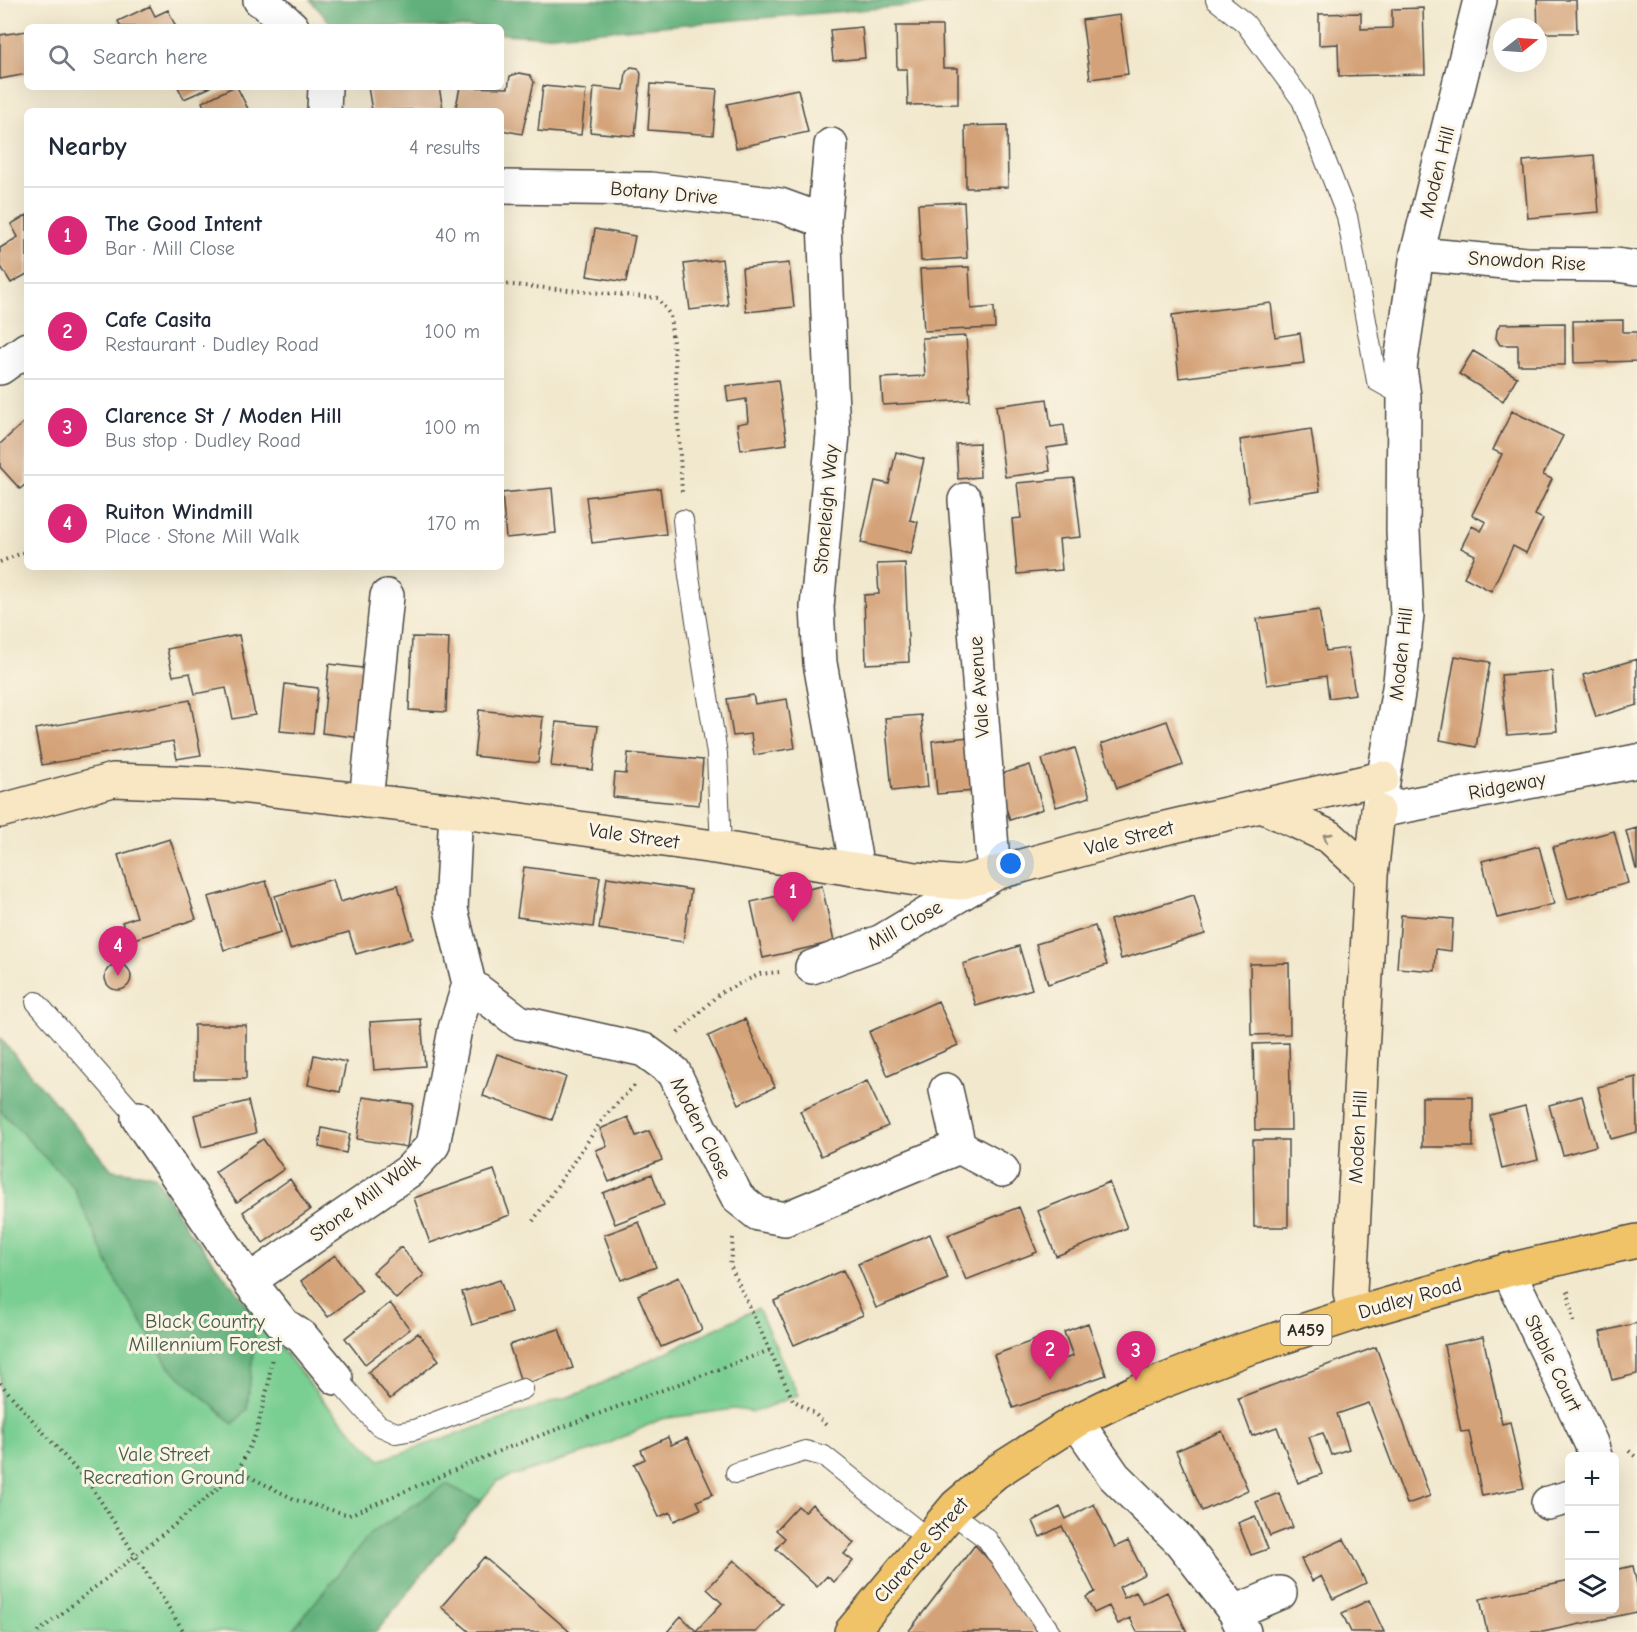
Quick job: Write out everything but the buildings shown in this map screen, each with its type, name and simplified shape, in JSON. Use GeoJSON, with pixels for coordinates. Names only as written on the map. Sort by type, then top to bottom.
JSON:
{"type":"FeatureCollection","features":[{"type":"Feature","properties":{"kind":"main road","name":"Dudley Road"},"geometry":{"type":"LineString","coordinates":[[996,1472],[1076,1421],[1135,1392],[1243,1350],[1353,1314],[1508,1270],[1637,1241]]}},
{"type":"Feature","properties":{"kind":"main road","name":"Clarence Street"},"geometry":{"type":"LineString","coordinates":[[850,1632],[956,1506],[996,1472]]}},
{"type":"Feature","properties":{"kind":"street"},"geometry":{"type":"LineString","coordinates":[[260,0],[289,24]]}},
{"type":"Feature","properties":{"kind":"street","name":"Moden Hill"},"geometry":{"type":"LineString","coordinates":[[1353,1314],[1350,1292],[1371,875],[1382,778],[1401,682],[1407,615],[1403,531],[1404,396],[1400,368],[1417,254],[1480,0]]}},
{"type":"Feature","properties":{"kind":"street"},"geometry":{"type":"LineString","coordinates":[[324,108],[325,90]]}},
{"type":"Feature","properties":{"kind":"street","name":"Stoneleigh Way"},"geometry":{"type":"LineString","coordinates":[[831,145],[824,221],[833,434],[817,607],[820,663],[857,869]]}},
{"type":"Feature","properties":{"kind":"street","name":"Botany Drive"},"geometry":{"type":"LineString","coordinates":[[504,187],[650,189],[780,205],[824,221]]}},
{"type":"Feature","properties":{"kind":"street","name":"Snowdon Rise"},"geometry":{"type":"LineString","coordinates":[[1417,254],[1526,264],[1616,265],[1637,268]]}},
{"type":"Feature","properties":{"kind":"street"},"geometry":{"type":"LineString","coordinates":[[0,368],[24,351]]}},
{"type":"Feature","properties":{"kind":"street","name":"Vale Avenue"},"geometry":{"type":"LineString","coordinates":[[965,500],[994,874]]}},
{"type":"Feature","properties":{"kind":"street"},"geometry":{"type":"LineString","coordinates":[[366,801],[387,596]]}},
{"type":"Feature","properties":{"kind":"street","name":"Ridgeway"},"geometry":{"type":"LineString","coordinates":[[1378,811],[1637,761]]}},
{"type":"Feature","properties":{"kind":"street","name":"Vale Street"},"geometry":{"type":"LineString","coordinates":[[0,811],[113,780],[222,784],[456,811],[722,848],[916,879],[959,883],[1135,835],[1382,778]]}},
{"type":"Feature","properties":{"kind":"street"},"geometry":{"type":"LineString","coordinates":[[1262,806],[1330,837],[1371,875]]}},
{"type":"Feature","properties":{"kind":"street"},"geometry":{"type":"LineString","coordinates":[[456,811],[451,909],[470,984]]}},
{"type":"Feature","properties":{"kind":"street","name":"Mill Close"},"geometry":{"type":"LineString","coordinates":[[812,967],[882,941],[994,874]]}},
{"type":"Feature","properties":{"kind":"street","name":"Moden Close"},"geometry":{"type":"LineString","coordinates":[[470,984],[519,1022],[644,1050],[674,1072],[700,1128],[738,1198],[758,1215],[784,1219],[959,1148]]}},
{"type":"Feature","properties":{"kind":"street","name":"Stone Mill Walk"},"geometry":{"type":"LineString","coordinates":[[249,1281],[409,1171],[434,1144],[455,1029],[470,984]]}},
{"type":"Feature","properties":{"kind":"street"},"geometry":{"type":"LineString","coordinates":[[946,1090],[959,1148],[1002,1170]]}},
{"type":"Feature","properties":{"kind":"street"},"geometry":{"type":"LineString","coordinates":[[138,1118],[249,1281],[283,1324],[303,1337],[336,1378]]}},
{"type":"Feature","properties":{"kind":"street","name":"Stable Court"},"geometry":{"type":"LineString","coordinates":[[1508,1270],[1594,1452]]}},
{"type":"Feature","properties":{"kind":"street"},"geometry":{"type":"LineString","coordinates":[[1076,1421],[1114,1476],[1180,1541],[1239,1622],[1281,1593]]}},
{"type":"Feature","properties":{"kind":"lane"},"geometry":{"type":"LineString","coordinates":[[1216,0],[1245,23],[1302,100],[1347,216],[1377,381],[1404,396]]}},
{"type":"Feature","properties":{"kind":"lane"},"geometry":{"type":"LineString","coordinates":[[683,520],[689,576],[717,754],[722,848]]}},
{"type":"Feature","properties":{"kind":"lane"},"geometry":{"type":"LineString","coordinates":[[36,1002],[138,1118]]}},
{"type":"Feature","properties":{"kind":"lane"},"geometry":{"type":"LineString","coordinates":[[336,1378],[378,1425],[396,1433],[414,1430],[523,1389]]}},
{"type":"Feature","properties":{"kind":"lane"},"geometry":{"type":"LineString","coordinates":[[736,1473],[805,1451],[824,1456],[928,1539]]}},
{"type":"Feature","properties":{"kind":"lane"},"geometry":{"type":"LineString","coordinates":[[952,1513],[987,1539],[1050,1632]]}},
{"type":"Feature","properties":{"kind":"path"},"geometry":{"type":"LineString","coordinates":[[504,284],[658,298],[670,315],[675,362],[683,520]]}},
{"type":"Feature","properties":{"kind":"path"},"geometry":{"type":"LineString","coordinates":[[0,562],[24,552]]}},
{"type":"Feature","properties":{"kind":"path"},"geometry":{"type":"LineString","coordinates":[[738,1198],[730,1265],[792,1400],[814,1413],[829,1428]]}},
{"type":"Feature","properties":{"kind":"path"},"geometry":{"type":"LineString","coordinates":[[38,1632],[238,1471],[256,1433],[265,1395],[277,1316]]}},
{"type":"Feature","properties":{"kind":"path"},"geometry":{"type":"LineString","coordinates":[[238,1471],[296,1500],[349,1515],[504,1449],[770,1350]]}},
{"type":"Feature","properties":{"kind":"path"},"geometry":{"type":"LineString","coordinates":[[0,1383],[93,1489],[184,1632]]}},
{"type":"Feature","properties":{"kind":"green space"},"geometry":{"type":"Polygon","coordinates":[[[310,0],[981,0],[540,36],[504,34],[504,24],[331,24],[310,0]]]}},
{"type":"Feature","properties":{"kind":"green space","name":"Vale Street Recreation Ground"},"geometry":{"type":"Polygon","coordinates":[[[0,1038],[112,1170],[154,1175],[185,1226],[325,1403],[380,1460],[586,1391],[758,1308],[798,1395],[754,1412],[734,1409],[661,1419],[597,1449],[497,1481],[376,1632],[0,1632],[0,1038]]]}},
{"type":"Feature","properties":{"kind":"green space","name":"Black Country Millennium Forest"},"geometry":{"type":"Polygon","coordinates":[[[0,1038],[112,1170],[154,1175],[185,1226],[257,1317],[247,1409],[233,1424],[169,1367],[115,1279],[74,1188],[0,1110],[0,1038]]]}},
{"type":"Feature","properties":{"kind":"green space"},"geometry":{"type":"Polygon","coordinates":[[[446,1484],[481,1501],[376,1632],[291,1632],[370,1534],[446,1484]]]}},
{"type":"Feature","properties":{"kind":"place","name":"The Good Intent"},"geometry":{"type":"Point","coordinates":[793,922]}},
{"type":"Feature","properties":{"kind":"place","name":"Ruiton Windmill"},"geometry":{"type":"Point","coordinates":[118,976]}},
{"type":"Feature","properties":{"kind":"place","name":"Cafe Casita"},"geometry":{"type":"Point","coordinates":[1050,1380]}},
{"type":"Feature","properties":{"kind":"place","name":"Clarence St / Moden Hill"},"geometry":{"type":"Point","coordinates":[1136,1381]}}]}
